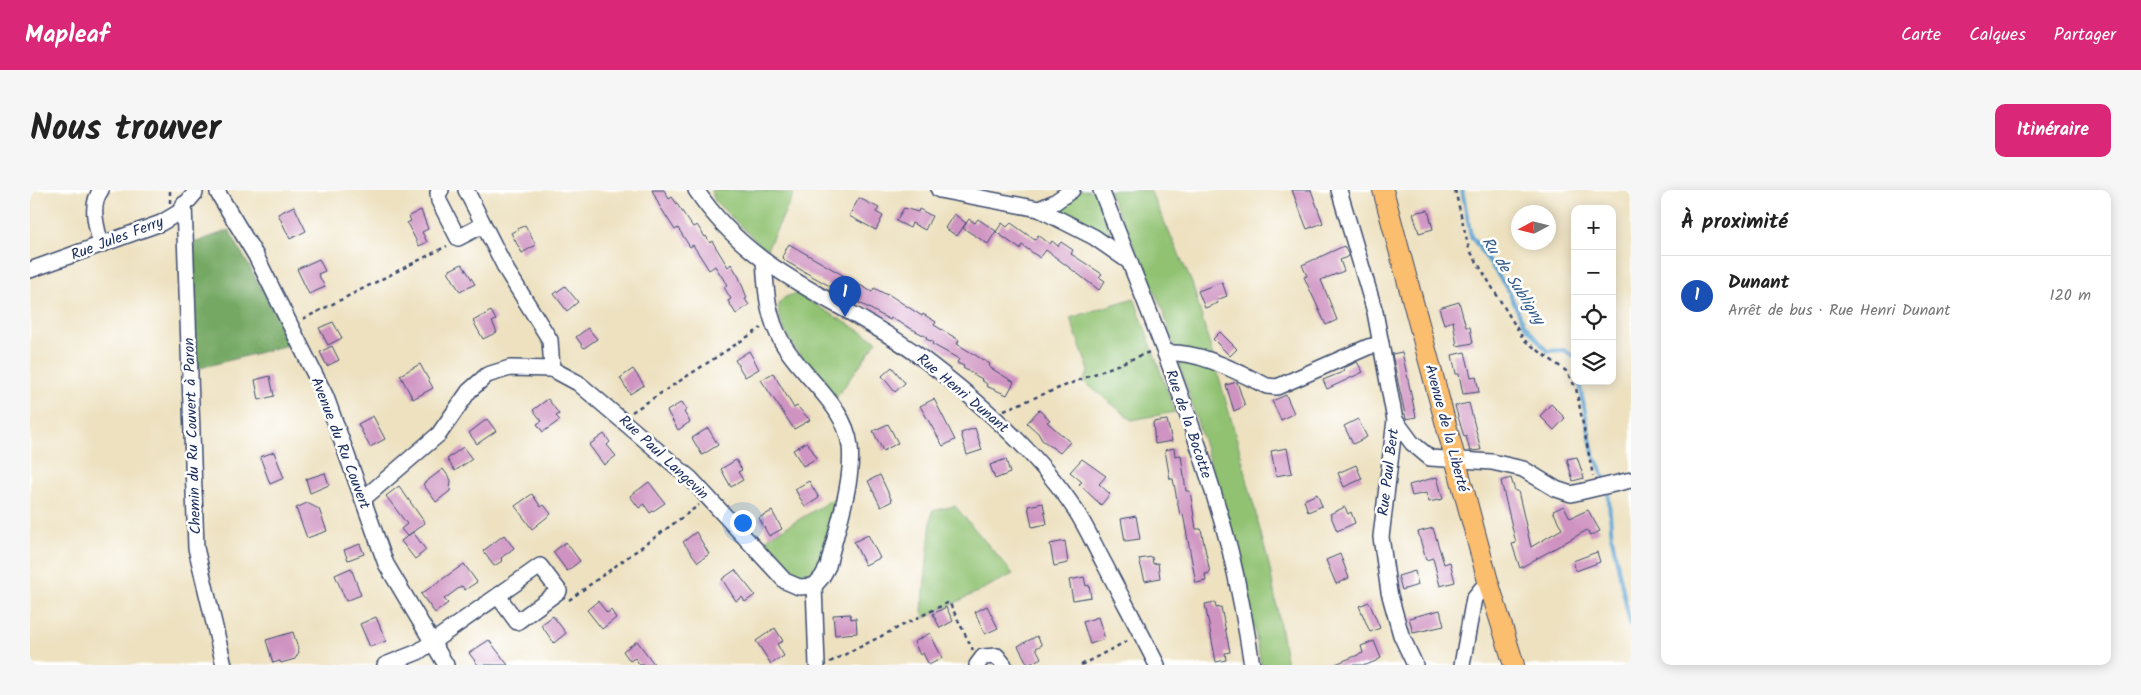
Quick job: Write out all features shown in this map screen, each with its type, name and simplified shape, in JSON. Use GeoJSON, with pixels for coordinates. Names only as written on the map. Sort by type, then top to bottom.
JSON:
{"type":"FeatureCollection","features":[{"type":"Feature","properties":{"kind":"main road","name":"Avenue de la Liberté"},"geometry":{"type":"LineString","coordinates":[[1384,190],[1455,461],[1488,581],[1514,665]]}},
{"type":"Feature","properties":{"kind":"street"},"geometry":{"type":"LineString","coordinates":[[101,190],[96,197],[94,222],[101,245]]}},
{"type":"Feature","properties":{"kind":"street"},"geometry":{"type":"LineString","coordinates":[[441,190],[438,193],[439,200],[458,238],[484,225]]}},
{"type":"Feature","properties":{"kind":"street"},"geometry":{"type":"LineString","coordinates":[[466,190],[507,271],[550,340],[552,369]]}},
{"type":"Feature","properties":{"kind":"street","name":"Rue Henri Dunant"},"geometry":{"type":"LineString","coordinates":[[696,190],[710,212],[745,247],[784,276],[863,320],[917,355],[1017,438],[1076,511],[1157,665]]}},
{"type":"Feature","properties":{"kind":"street"},"geometry":{"type":"LineString","coordinates":[[939,190],[1039,209],[1094,237],[1130,262]]}},
{"type":"Feature","properties":{"kind":"street"},"geometry":{"type":"LineString","coordinates":[[1039,209],[1055,202],[1072,190]]}},
{"type":"Feature","properties":{"kind":"street","name":"Rue de la Bocotte"},"geometry":{"type":"LineString","coordinates":[[1101,190],[1164,350],[1230,550],[1252,665]]}},
{"type":"Feature","properties":{"kind":"street","name":"Rue Paul Bert"},"geometry":{"type":"LineString","coordinates":[[1339,190],[1375,312],[1395,420],[1381,537],[1389,592],[1401,635],[1415,665]]}},
{"type":"Feature","properties":{"kind":"street"},"geometry":{"type":"LineString","coordinates":[[185,198],[209,197],[219,191]]}},
{"type":"Feature","properties":{"kind":"street","name":"Avenue du Ru Couvert"},"geometry":{"type":"LineString","coordinates":[[219,191],[256,256],[326,397],[386,564],[446,665]]}},
{"type":"Feature","properties":{"kind":"street","name":"Rue Jules Ferry"},"geometry":{"type":"LineString","coordinates":[[30,270],[161,223],[178,213],[185,198]]}},
{"type":"Feature","properties":{"kind":"street","name":"Chemin du Ru Couvert à Paron"},"geometry":{"type":"LineString","coordinates":[[185,198],[196,548],[224,665]]}},
{"type":"Feature","properties":{"kind":"street"},"geometry":{"type":"LineString","coordinates":[[764,261],[766,304],[782,343],[841,419],[850,444],[851,466],[828,566],[814,586],[817,665]]}},
{"type":"Feature","properties":{"kind":"street"},"geometry":{"type":"LineString","coordinates":[[1164,350],[1182,352],[1204,358],[1267,386],[1277,387],[1368,347],[1381,344]]}},
{"type":"Feature","properties":{"kind":"street","name":"Rue Paul Langevin"},"geometry":{"type":"LineString","coordinates":[[363,498],[439,434],[469,391],[487,375],[510,368],[552,369],[578,383],[622,418],[691,479],[785,582],[799,587],[814,586]]}},
{"type":"Feature","properties":{"kind":"street"},"geometry":{"type":"LineString","coordinates":[[1395,420],[1421,452],[1430,458],[1492,462],[1523,469],[1556,489],[1571,494],[1631,480]]}},
{"type":"Feature","properties":{"kind":"street"},"geometry":{"type":"LineString","coordinates":[[385,665],[418,652],[540,566],[559,591],[517,622],[498,596]]}},
{"type":"Feature","properties":{"kind":"street"},"geometry":{"type":"LineString","coordinates":[[1462,665],[1474,598],[1488,581]]}},
{"type":"Feature","properties":{"kind":"street"},"geometry":{"type":"LineString","coordinates":[[978,663],[983,657],[997,656],[1004,665]]}},
{"type":"Feature","properties":{"kind":"path"},"geometry":{"type":"LineString","coordinates":[[170,190],[185,198]]}},
{"type":"Feature","properties":{"kind":"path"},"geometry":{"type":"LineString","coordinates":[[1455,190],[1469,249],[1519,332],[1524,340],[1566,371],[1576,388],[1603,487]]}},
{"type":"Feature","properties":{"kind":"path"},"geometry":{"type":"LineString","coordinates":[[290,325],[437,252]]}},
{"type":"Feature","properties":{"kind":"path"},"geometry":{"type":"LineString","coordinates":[[622,418],[772,321]]}},
{"type":"Feature","properties":{"kind":"path"},"geometry":{"type":"LineString","coordinates":[[990,416],[1164,350]]}},
{"type":"Feature","properties":{"kind":"path"},"geometry":{"type":"LineString","coordinates":[[559,591],[569,601],[708,498]]}},
{"type":"Feature","properties":{"kind":"path"},"geometry":{"type":"LineString","coordinates":[[825,665],[948,602],[978,663]]}},
{"type":"Feature","properties":{"kind":"path"},"geometry":{"type":"LineString","coordinates":[[1081,665],[1142,634]]}},
{"type":"Feature","properties":{"kind":"green space"},"geometry":{"type":"Polygon","coordinates":[[[711,190],[757,190],[794,194],[766,251],[715,201],[711,190]]]}},
{"type":"Feature","properties":{"kind":"green space"},"geometry":{"type":"Polygon","coordinates":[[[1090,190],[1097,194],[1112,237],[1110,240],[1063,214],[1063,204],[1071,195],[1077,191],[1090,190]]]}},
{"type":"Feature","properties":{"kind":"green space"},"geometry":{"type":"Polygon","coordinates":[[[1108,190],[1150,190],[1192,283],[1237,440],[1270,569],[1287,665],[1261,665],[1245,575],[1162,308],[1108,190]]]}},
{"type":"Feature","properties":{"kind":"green space"},"geometry":{"type":"Polygon","coordinates":[[[229,230],[292,344],[196,369],[194,243],[229,230]]]}},
{"type":"Feature","properties":{"kind":"green space"},"geometry":{"type":"Polygon","coordinates":[[[797,294],[877,341],[836,398],[791,342],[782,325],[778,310],[783,299],[797,294]]]}},
{"type":"Feature","properties":{"kind":"green space"},"geometry":{"type":"Polygon","coordinates":[[[1134,298],[1175,412],[1132,420],[1083,381],[1089,371],[1070,318],[1134,298]]]}},
{"type":"Feature","properties":{"kind":"green space"},"geometry":{"type":"Polygon","coordinates":[[[835,498],[821,561],[807,574],[787,571],[761,542],[835,498]]]}},
{"type":"Feature","properties":{"kind":"green space"},"geometry":{"type":"Polygon","coordinates":[[[955,506],[1013,574],[925,618],[922,611],[932,511],[955,506]]]}},
{"type":"Feature","properties":{"kind":"building"},"geometry":{"type":"Polygon","coordinates":[[[652,190],[664,190],[669,199],[672,197],[693,227],[697,225],[710,243],[712,241],[728,267],[731,264],[739,277],[747,298],[745,299],[749,305],[736,314],[728,301],[731,299],[724,287],[727,285],[715,266],[709,270],[693,245],[690,247],[678,228],[675,230],[652,190]]]}},
{"type":"Feature","properties":{"kind":"building"},"geometry":{"type":"Polygon","coordinates":[[[1292,190],[1311,190],[1323,223],[1307,229],[1292,190]]]}},
{"type":"Feature","properties":{"kind":"building"},"geometry":{"type":"Polygon","coordinates":[[[859,198],[879,208],[876,212],[883,216],[876,230],[849,216],[859,198]]]}},
{"type":"Feature","properties":{"kind":"building"},"geometry":{"type":"Polygon","coordinates":[[[294,206],[306,231],[290,239],[278,214],[294,206]]]}},
{"type":"Feature","properties":{"kind":"building"},"geometry":{"type":"Polygon","coordinates":[[[904,208],[918,212],[919,209],[932,216],[925,230],[912,223],[910,228],[896,221],[904,208]]]}},
{"type":"Feature","properties":{"kind":"building"},"geometry":{"type":"Polygon","coordinates":[[[421,210],[428,229],[422,232],[427,242],[419,246],[407,223],[411,221],[409,216],[421,210]]]}},
{"type":"Feature","properties":{"kind":"building"},"geometry":{"type":"Polygon","coordinates":[[[1428,210],[1433,229],[1419,233],[1413,213],[1428,210]]]}},
{"type":"Feature","properties":{"kind":"building"},"geometry":{"type":"Polygon","coordinates":[[[954,214],[966,223],[957,236],[945,228],[954,214]]]}},
{"type":"Feature","properties":{"kind":"building"},"geometry":{"type":"Polygon","coordinates":[[[969,219],[975,223],[978,219],[996,231],[988,244],[963,228],[969,219]]]}},
{"type":"Feature","properties":{"kind":"building"},"geometry":{"type":"Polygon","coordinates":[[[1002,223],[1007,227],[1011,223],[1035,240],[1038,235],[1050,244],[1052,241],[1058,246],[1061,242],[1073,250],[1071,254],[1102,274],[1099,277],[1105,281],[1099,290],[1046,250],[1040,258],[1022,245],[1020,249],[996,232],[1002,223]]]}},
{"type":"Feature","properties":{"kind":"building"},"geometry":{"type":"Polygon","coordinates":[[[525,225],[536,245],[522,253],[511,233],[525,225]]]}},
{"type":"Feature","properties":{"kind":"building"},"geometry":{"type":"Polygon","coordinates":[[[789,244],[872,292],[874,288],[888,294],[922,316],[923,314],[936,322],[934,325],[959,340],[957,344],[990,364],[989,367],[1014,382],[1007,395],[986,386],[987,384],[982,379],[957,363],[959,359],[932,344],[933,342],[926,339],[927,337],[891,318],[890,320],[787,262],[782,257],[789,244]]]}},
{"type":"Feature","properties":{"kind":"building"},"geometry":{"type":"Polygon","coordinates":[[[1344,246],[1349,256],[1340,260],[1344,271],[1321,280],[1337,320],[1326,325],[1304,277],[1307,276],[1302,265],[1344,246]]]}},
{"type":"Feature","properties":{"kind":"building"},"geometry":{"type":"Polygon","coordinates":[[[319,259],[325,271],[318,274],[325,287],[309,294],[297,269],[319,259]]]}},
{"type":"Feature","properties":{"kind":"building"},"geometry":{"type":"Polygon","coordinates":[[[462,264],[475,284],[460,292],[448,271],[462,264]]]}},
{"type":"Feature","properties":{"kind":"building"},"geometry":{"type":"Polygon","coordinates":[[[1222,282],[1227,296],[1217,300],[1218,303],[1205,308],[1198,291],[1222,282]]]}},
{"type":"Feature","properties":{"kind":"building"},"geometry":{"type":"Polygon","coordinates":[[[565,286],[578,302],[567,311],[554,294],[565,286]]]}},
{"type":"Feature","properties":{"kind":"building"},"geometry":{"type":"Polygon","coordinates":[[[1459,302],[1466,327],[1470,327],[1473,343],[1457,346],[1453,321],[1444,324],[1439,308],[1459,302]]]}},
{"type":"Feature","properties":{"kind":"building"},"geometry":{"type":"Polygon","coordinates":[[[491,311],[496,320],[492,322],[497,332],[483,339],[473,321],[491,311]]]}},
{"type":"Feature","properties":{"kind":"building"},"geometry":{"type":"Polygon","coordinates":[[[333,322],[342,338],[328,345],[319,328],[333,322]]]}},
{"type":"Feature","properties":{"kind":"building"},"geometry":{"type":"Polygon","coordinates":[[[588,328],[597,339],[584,348],[576,337],[588,328]]]}},
{"type":"Feature","properties":{"kind":"building"},"geometry":{"type":"Polygon","coordinates":[[[1220,332],[1237,349],[1230,356],[1213,339],[1220,332]]]}},
{"type":"Feature","properties":{"kind":"building"},"geometry":{"type":"Polygon","coordinates":[[[332,346],[339,360],[327,366],[320,352],[332,346]]]}},
{"type":"Feature","properties":{"kind":"building"},"geometry":{"type":"Polygon","coordinates":[[[749,351],[759,369],[745,377],[735,360],[749,351]]]}},
{"type":"Feature","properties":{"kind":"building"},"geometry":{"type":"Polygon","coordinates":[[[1402,352],[1416,417],[1406,419],[1392,354],[1402,352]]]}},
{"type":"Feature","properties":{"kind":"building"},"geometry":{"type":"Polygon","coordinates":[[[1465,352],[1471,377],[1476,376],[1479,392],[1463,394],[1459,374],[1456,374],[1452,355],[1465,352]]]}},
{"type":"Feature","properties":{"kind":"building"},"geometry":{"type":"Polygon","coordinates":[[[1357,362],[1363,372],[1327,389],[1323,380],[1345,371],[1344,368],[1357,362]]]}},
{"type":"Feature","properties":{"kind":"building"},"geometry":{"type":"Polygon","coordinates":[[[420,364],[433,388],[413,399],[400,375],[420,364]]]}},
{"type":"Feature","properties":{"kind":"building"},"geometry":{"type":"Polygon","coordinates":[[[892,367],[905,383],[895,392],[882,376],[892,367]]]}},
{"type":"Feature","properties":{"kind":"building"},"geometry":{"type":"Polygon","coordinates":[[[633,369],[644,385],[630,394],[620,378],[633,369]]]}},
{"type":"Feature","properties":{"kind":"building"},"geometry":{"type":"Polygon","coordinates":[[[773,373],[794,408],[797,406],[810,420],[794,429],[761,380],[773,373]]]}},
{"type":"Feature","properties":{"kind":"building"},"geometry":{"type":"Polygon","coordinates":[[[270,376],[274,396],[259,400],[255,380],[270,376]]]}},
{"type":"Feature","properties":{"kind":"building"},"geometry":{"type":"Polygon","coordinates":[[[1237,382],[1245,406],[1234,411],[1226,385],[1237,382]]]}},
{"type":"Feature","properties":{"kind":"building"},"geometry":{"type":"Polygon","coordinates":[[[1286,395],[1294,413],[1281,420],[1272,401],[1286,395]]]}},
{"type":"Feature","properties":{"kind":"building"},"geometry":{"type":"Polygon","coordinates":[[[548,399],[559,414],[556,416],[560,420],[543,432],[537,424],[542,421],[533,410],[548,399]]]}},
{"type":"Feature","properties":{"kind":"building"},"geometry":{"type":"Polygon","coordinates":[[[934,399],[955,440],[943,446],[920,406],[934,399]]]}},
{"type":"Feature","properties":{"kind":"building"},"geometry":{"type":"Polygon","coordinates":[[[682,402],[687,410],[684,412],[690,422],[678,430],[667,411],[682,402]]]}},
{"type":"Feature","properties":{"kind":"building"},"geometry":{"type":"Polygon","coordinates":[[[1469,403],[1481,450],[1470,451],[1455,406],[1469,403]]]}},
{"type":"Feature","properties":{"kind":"building"},"geometry":{"type":"Polygon","coordinates":[[[1551,404],[1565,418],[1554,430],[1540,416],[1551,404]]]}},
{"type":"Feature","properties":{"kind":"building"},"geometry":{"type":"Polygon","coordinates":[[[1039,410],[1050,420],[1047,422],[1070,442],[1060,453],[1042,440],[1038,433],[1027,423],[1039,410]]]}},
{"type":"Feature","properties":{"kind":"building"},"geometry":{"type":"Polygon","coordinates":[[[373,416],[385,439],[370,447],[358,424],[373,416]]]}},
{"type":"Feature","properties":{"kind":"building"},"geometry":{"type":"Polygon","coordinates":[[[487,419],[496,431],[477,444],[469,433],[487,419]]]}},
{"type":"Feature","properties":{"kind":"building"},"geometry":{"type":"Polygon","coordinates":[[[1358,419],[1367,437],[1353,444],[1344,426],[1358,419]]]}},
{"type":"Feature","properties":{"kind":"building"},"geometry":{"type":"Polygon","coordinates":[[[1167,420],[1172,441],[1155,444],[1153,422],[1167,420]]]}},
{"type":"Feature","properties":{"kind":"building"},"geometry":{"type":"Polygon","coordinates":[[[888,424],[898,443],[883,451],[873,431],[888,424]]]}},
{"type":"Feature","properties":{"kind":"building"},"geometry":{"type":"Polygon","coordinates":[[[708,428],[718,445],[702,455],[692,438],[708,428]]]}},
{"type":"Feature","properties":{"kind":"building"},"geometry":{"type":"Polygon","coordinates":[[[975,428],[982,450],[967,455],[961,433],[975,428]]]}},
{"type":"Feature","properties":{"kind":"building"},"geometry":{"type":"Polygon","coordinates":[[[604,434],[610,442],[607,445],[616,456],[604,465],[589,445],[604,434]]]}},
{"type":"Feature","properties":{"kind":"building"},"geometry":{"type":"Polygon","coordinates":[[[807,442],[817,458],[803,466],[793,450],[807,442]]]}},
{"type":"Feature","properties":{"kind":"building"},"geometry":{"type":"Polygon","coordinates":[[[463,447],[472,459],[455,471],[447,459],[463,447]]]}},
{"type":"Feature","properties":{"kind":"building"},"geometry":{"type":"Polygon","coordinates":[[[1174,448],[1175,456],[1181,455],[1186,491],[1190,491],[1196,529],[1201,529],[1210,573],[1205,574],[1206,581],[1196,583],[1183,514],[1180,515],[1173,479],[1170,479],[1165,450],[1174,448]]]}},
{"type":"Feature","properties":{"kind":"building"},"geometry":{"type":"Polygon","coordinates":[[[1287,448],[1292,473],[1276,476],[1271,451],[1287,448]]]}},
{"type":"Feature","properties":{"kind":"building"},"geometry":{"type":"Polygon","coordinates":[[[274,452],[284,478],[270,484],[260,457],[274,452]]]}},
{"type":"Feature","properties":{"kind":"building"},"geometry":{"type":"Polygon","coordinates":[[[1577,457],[1584,478],[1573,481],[1567,459],[1577,457]]]}},
{"type":"Feature","properties":{"kind":"building"},"geometry":{"type":"Polygon","coordinates":[[[1006,459],[1010,473],[995,479],[990,465],[1006,459]]]}},
{"type":"Feature","properties":{"kind":"building"},"geometry":{"type":"Polygon","coordinates":[[[1082,459],[1106,476],[1099,484],[1110,494],[1101,505],[1079,484],[1082,482],[1070,472],[1082,459]]]}},
{"type":"Feature","properties":{"kind":"building"},"geometry":{"type":"Polygon","coordinates":[[[736,460],[742,470],[738,472],[743,480],[731,487],[721,469],[736,460]]]}},
{"type":"Feature","properties":{"kind":"building"},"geometry":{"type":"Polygon","coordinates":[[[1356,465],[1362,479],[1344,487],[1338,473],[1356,465]]]}},
{"type":"Feature","properties":{"kind":"building"},"geometry":{"type":"Polygon","coordinates":[[[443,469],[451,480],[450,491],[436,502],[423,484],[443,469]]]}},
{"type":"Feature","properties":{"kind":"building"},"geometry":{"type":"Polygon","coordinates":[[[325,473],[329,485],[310,493],[306,479],[325,473]]]}},
{"type":"Feature","properties":{"kind":"building"},"geometry":{"type":"Polygon","coordinates":[[[880,475],[892,501],[881,507],[868,481],[880,475]]]}},
{"type":"Feature","properties":{"kind":"building"},"geometry":{"type":"Polygon","coordinates":[[[1437,477],[1443,499],[1429,502],[1426,493],[1412,496],[1409,485],[1437,477]]]}},
{"type":"Feature","properties":{"kind":"building"},"geometry":{"type":"Polygon","coordinates":[[[1511,478],[1515,491],[1518,491],[1531,547],[1562,529],[1553,511],[1564,506],[1570,518],[1588,510],[1600,531],[1590,536],[1587,530],[1520,568],[1512,544],[1516,543],[1501,481],[1511,478]]]}},
{"type":"Feature","properties":{"kind":"building"},"geometry":{"type":"Polygon","coordinates":[[[809,481],[819,498],[805,507],[795,489],[809,481]]]}},
{"type":"Feature","properties":{"kind":"building"},"geometry":{"type":"Polygon","coordinates":[[[649,482],[665,503],[650,513],[644,504],[639,508],[630,496],[649,482]]]}},
{"type":"Feature","properties":{"kind":"building"},"geometry":{"type":"Polygon","coordinates":[[[399,486],[425,523],[407,536],[401,529],[407,524],[386,496],[399,486]]]}},
{"type":"Feature","properties":{"kind":"building"},"geometry":{"type":"Polygon","coordinates":[[[532,494],[541,507],[544,505],[551,514],[532,529],[515,506],[532,494]]]}},
{"type":"Feature","properties":{"kind":"building"},"geometry":{"type":"Polygon","coordinates":[[[1317,494],[1322,506],[1308,512],[1304,500],[1317,494]]]}},
{"type":"Feature","properties":{"kind":"building"},"geometry":{"type":"Polygon","coordinates":[[[307,503],[319,509],[327,531],[307,538],[296,508],[307,503]]]}},
{"type":"Feature","properties":{"kind":"building"},"geometry":{"type":"Polygon","coordinates":[[[1043,503],[1047,524],[1032,527],[1028,506],[1043,503]]]}},
{"type":"Feature","properties":{"kind":"building"},"geometry":{"type":"Polygon","coordinates":[[[1345,507],[1348,514],[1351,512],[1355,523],[1337,531],[1330,514],[1345,507]]]}},
{"type":"Feature","properties":{"kind":"building"},"geometry":{"type":"Polygon","coordinates":[[[772,511],[782,529],[769,536],[759,518],[772,511]]]}},
{"type":"Feature","properties":{"kind":"building"},"geometry":{"type":"Polygon","coordinates":[[[1136,516],[1140,539],[1125,541],[1121,519],[1136,516]]]}},
{"type":"Feature","properties":{"kind":"building"},"geometry":{"type":"Polygon","coordinates":[[[1433,528],[1444,564],[1450,562],[1455,582],[1440,586],[1433,558],[1426,560],[1418,532],[1433,528]]]}},
{"type":"Feature","properties":{"kind":"building"},"geometry":{"type":"Polygon","coordinates":[[[413,532],[426,550],[415,559],[401,541],[413,532]]]}},
{"type":"Feature","properties":{"kind":"building"},"geometry":{"type":"Polygon","coordinates":[[[696,532],[709,554],[698,562],[683,542],[696,532]]]}},
{"type":"Feature","properties":{"kind":"building"},"geometry":{"type":"Polygon","coordinates":[[[504,535],[514,548],[501,558],[502,561],[494,566],[483,551],[504,535]]]}},
{"type":"Feature","properties":{"kind":"building"},"geometry":{"type":"Polygon","coordinates":[[[868,535],[880,558],[865,565],[854,542],[868,535]]]}},
{"type":"Feature","properties":{"kind":"building"},"geometry":{"type":"Polygon","coordinates":[[[1065,541],[1068,563],[1054,566],[1050,544],[1065,541]]]}},
{"type":"Feature","properties":{"kind":"building"},"geometry":{"type":"Polygon","coordinates":[[[566,542],[580,561],[567,571],[553,552],[566,542]]]}},
{"type":"Feature","properties":{"kind":"building"},"geometry":{"type":"Polygon","coordinates":[[[360,544],[364,554],[348,560],[344,550],[360,544]]]}},
{"type":"Feature","properties":{"kind":"building"},"geometry":{"type":"Polygon","coordinates":[[[1597,552],[1600,562],[1576,571],[1573,561],[1597,552]]]}},
{"type":"Feature","properties":{"kind":"building"},"geometry":{"type":"Polygon","coordinates":[[[1340,554],[1349,578],[1336,584],[1326,560],[1340,554]]]}},
{"type":"Feature","properties":{"kind":"building"},"geometry":{"type":"Polygon","coordinates":[[[1152,557],[1153,564],[1158,563],[1160,578],[1145,581],[1139,559],[1152,557]]]}},
{"type":"Feature","properties":{"kind":"building"},"geometry":{"type":"Polygon","coordinates":[[[464,564],[477,582],[465,590],[462,586],[444,599],[448,603],[435,613],[421,594],[464,564]]]}},
{"type":"Feature","properties":{"kind":"building"},"geometry":{"type":"Polygon","coordinates":[[[351,568],[361,595],[346,601],[335,575],[351,568]]]}},
{"type":"Feature","properties":{"kind":"building"},"geometry":{"type":"Polygon","coordinates":[[[735,570],[755,595],[745,602],[742,597],[736,601],[722,579],[735,570]]]}},
{"type":"Feature","properties":{"kind":"building"},"geometry":{"type":"Polygon","coordinates":[[[1415,571],[1418,585],[1402,590],[1398,576],[1415,571]]]}},
{"type":"Feature","properties":{"kind":"building"},"geometry":{"type":"Polygon","coordinates":[[[1084,577],[1086,586],[1089,585],[1091,597],[1073,600],[1069,580],[1084,577]]]}},
{"type":"Feature","properties":{"kind":"building"},"geometry":{"type":"Polygon","coordinates":[[[598,601],[607,613],[611,610],[616,618],[602,629],[587,610],[598,601]]]}},
{"type":"Feature","properties":{"kind":"building"},"geometry":{"type":"Polygon","coordinates":[[[1215,602],[1216,608],[1221,607],[1230,652],[1225,653],[1226,660],[1216,662],[1205,604],[1215,602]]]}},
{"type":"Feature","properties":{"kind":"building"},"geometry":{"type":"Polygon","coordinates":[[[1369,602],[1380,628],[1370,632],[1359,606],[1369,602]]]}},
{"type":"Feature","properties":{"kind":"building"},"geometry":{"type":"Polygon","coordinates":[[[987,606],[998,628],[985,634],[975,612],[987,606]]]}},
{"type":"Feature","properties":{"kind":"building"},"geometry":{"type":"Polygon","coordinates":[[[946,607],[953,621],[940,628],[933,614],[946,607]]]}},
{"type":"Feature","properties":{"kind":"building"},"geometry":{"type":"Polygon","coordinates":[[[1440,610],[1444,626],[1413,633],[1409,618],[1440,610]]]}},
{"type":"Feature","properties":{"kind":"building"},"geometry":{"type":"Polygon","coordinates":[[[850,614],[851,619],[856,618],[857,633],[835,635],[833,615],[850,614]]]}},
{"type":"Feature","properties":{"kind":"building"},"geometry":{"type":"Polygon","coordinates":[[[553,616],[566,633],[554,643],[541,625],[553,616]]]}},
{"type":"Feature","properties":{"kind":"building"},"geometry":{"type":"Polygon","coordinates":[[[376,617],[386,641],[370,647],[360,624],[376,617]]]}},
{"type":"Feature","properties":{"kind":"building"},"geometry":{"type":"Polygon","coordinates":[[[1098,617],[1105,639],[1090,644],[1083,622],[1098,617]]]}},
{"type":"Feature","properties":{"kind":"building"},"geometry":{"type":"Polygon","coordinates":[[[775,628],[783,641],[777,644],[784,656],[771,664],[756,641],[775,628]]]}},
{"type":"Feature","properties":{"kind":"building"},"geometry":{"type":"Polygon","coordinates":[[[293,632],[299,652],[295,659],[273,663],[266,640],[293,632]]]}},
{"type":"Feature","properties":{"kind":"building"},"geometry":{"type":"Polygon","coordinates":[[[930,633],[942,658],[929,665],[923,653],[920,655],[914,642],[930,633]]]}},
{"type":"Feature","properties":{"kind":"building"},"geometry":{"type":"Polygon","coordinates":[[[1037,636],[1042,645],[1036,648],[1041,658],[1028,665],[1018,646],[1037,636]]]}},
{"type":"Feature","properties":{"kind":"building"},"geometry":{"type":"Polygon","coordinates":[[[489,640],[508,665],[478,665],[469,653],[489,640]]]}},
{"type":"Feature","properties":{"kind":"building"},"geometry":{"type":"Polygon","coordinates":[[[637,641],[655,665],[640,665],[635,658],[630,661],[623,651],[637,641]]]}},
{"type":"Feature","properties":{"kind":"building"},"geometry":{"type":"Polygon","coordinates":[[[1374,641],[1381,658],[1376,661],[1366,665],[1333,665],[1363,653],[1361,646],[1374,641]]]}},
{"type":"Feature","properties":{"kind":"waterway","name":"Ru de Subligny"},"geometry":{"type":"LineString","coordinates":[[1462,190],[1471,236],[1507,288],[1524,324],[1547,351],[1564,350],[1571,354]]}},
{"type":"Feature","properties":{"kind":"waterway","name":"Ru de Subligny"},"geometry":{"type":"LineString","coordinates":[[1580,385],[1593,453],[1607,483]]}},
{"type":"Feature","properties":{"kind":"waterway","name":"Ru de Subligny"},"geometry":{"type":"LineString","coordinates":[[1608,490],[1612,538],[1631,628]]}},
{"type":"Feature","properties":{"kind":"place","name":"Dunant"},"geometry":{"type":"Point","coordinates":[845,317]}}]}
